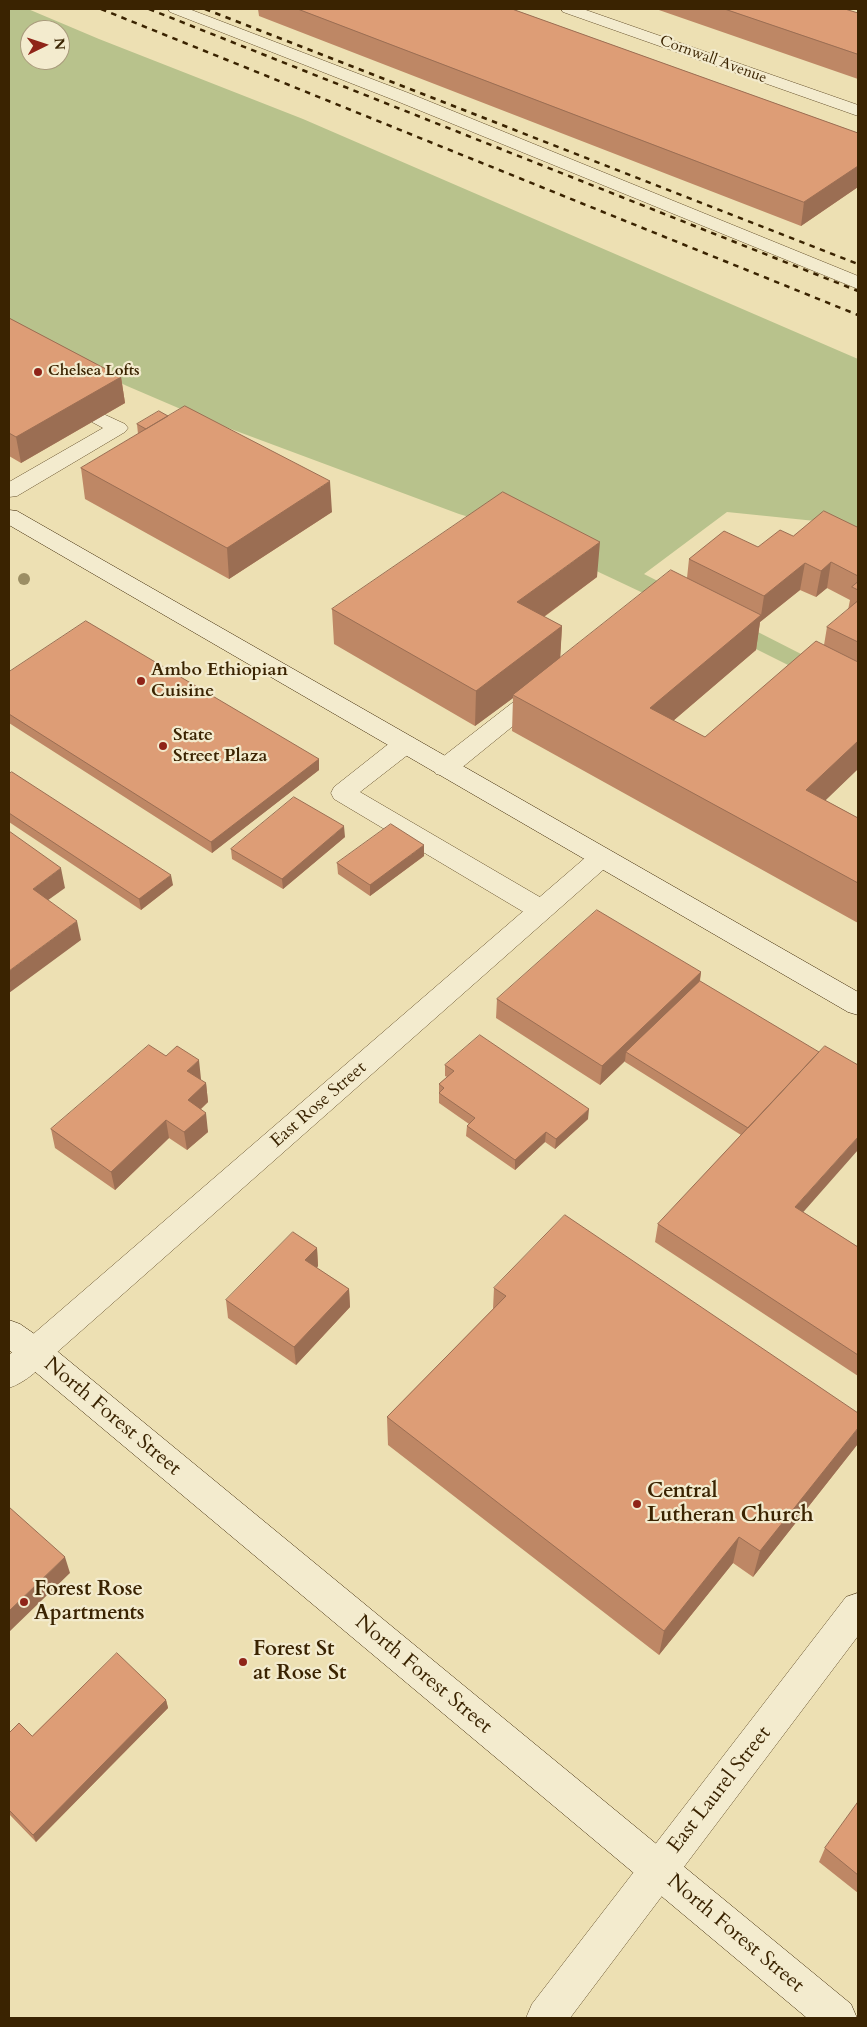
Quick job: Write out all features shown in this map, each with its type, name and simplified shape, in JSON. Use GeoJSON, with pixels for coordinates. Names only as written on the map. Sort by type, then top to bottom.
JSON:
{"type":"FeatureCollection","features":[{"type":"Feature","properties":{"kind":"main road"},"geometry":{"type":"LineString","coordinates":[[176,9],[405,98],[858,283]]}},
{"type":"Feature","properties":{"kind":"main road","name":"Cornwall Avenue"},"geometry":{"type":"LineString","coordinates":[[569,9],[858,112]]}},
{"type":"Feature","properties":{"kind":"main road"},"geometry":{"type":"LineString","coordinates":[[9,491],[118,428],[99,418]]}},
{"type":"Feature","properties":{"kind":"main road"},"geometry":{"type":"LineString","coordinates":[[9,516],[858,1005]]}},
{"type":"Feature","properties":{"kind":"main road"},"geometry":{"type":"LineString","coordinates":[[445,768],[561,676]]}},
{"type":"Feature","properties":{"kind":"main road"},"geometry":{"type":"LineString","coordinates":[[405,744],[343,792],[541,910]]}},
{"type":"Feature","properties":{"kind":"main road","name":"East Rose Street"},"geometry":{"type":"LineString","coordinates":[[9,1374],[22,1343],[602,857]]}},
{"type":"Feature","properties":{"kind":"main road","name":"North Forest Street"},"geometry":{"type":"LineString","coordinates":[[22,1343],[837,2018]]}},
{"type":"Feature","properties":{"kind":"main road","name":"East Laurel Street"},"geometry":{"type":"LineString","coordinates":[[546,2018],[858,1609]]}},
{"type":"Feature","properties":{"kind":"green space"},"geometry":{"type":"Polygon","coordinates":[[[9,9],[28,9],[54,20],[20,20],[20,70],[70,70],[70,27],[303,119],[858,359],[858,530],[835,523],[727,512],[644,574],[858,683],[858,700],[658,600],[503,527],[459,514],[204,419],[127,386],[31,340],[9,326],[9,9]]]}},
{"type":"Feature","properties":{"kind":"building"},"geometry":{"type":"Polygon","coordinates":[[[298,9],[512,9],[858,133],[858,166],[804,202],[298,9]]]}},
{"type":"Feature","properties":{"kind":"building"},"geometry":{"type":"Polygon","coordinates":[[[725,9],[845,9],[858,13],[858,54],[725,9]]]}},
{"type":"Feature","properties":{"kind":"building","name":"Chelsea Lofts"},"geometry":{"type":"Polygon","coordinates":[[[9,318],[121,377],[16,437],[9,433],[9,318]]]}},
{"type":"Feature","properties":{"kind":"building"},"geometry":{"type":"Polygon","coordinates":[[[185,406],[330,481],[227,548],[81,468],[185,406]]]}},
{"type":"Feature","properties":{"kind":"building"},"geometry":{"type":"Polygon","coordinates":[[[159,411],[168,416],[146,429],[137,424],[159,411]]]}},
{"type":"Feature","properties":{"kind":"building"},"geometry":{"type":"Polygon","coordinates":[[[503,492],[600,542],[517,602],[562,626],[476,691],[332,609],[503,492]]]}},
{"type":"Feature","properties":{"kind":"building"},"geometry":{"type":"Polygon","coordinates":[[[824,511],[858,526],[858,576],[831,562],[821,571],[805,563],[764,596],[689,559],[724,531],[758,547],[780,530],[793,536],[824,511]]]}},
{"type":"Feature","properties":{"kind":"building"},"geometry":{"type":"Polygon","coordinates":[[[671,570],[761,615],[650,708],[705,737],[816,641],[858,662],[858,741],[806,790],[858,818],[858,883],[513,695],[671,570]]]}},
{"type":"Feature","properties":{"kind":"building"},"geometry":{"type":"Polygon","coordinates":[[[858,582],[858,590],[852,587],[858,582]]]}},
{"type":"Feature","properties":{"kind":"building"},"geometry":{"type":"Polygon","coordinates":[[[858,601],[858,642],[827,627],[858,601]]]}},
{"type":"Feature","properties":{"kind":"building","name":"State Street Plaza"},"geometry":{"type":"Polygon","coordinates":[[[86,621],[319,759],[211,842],[9,714],[9,672],[86,621]]]}},
{"type":"Feature","properties":{"kind":"building"},"geometry":{"type":"Polygon","coordinates":[[[12,772],[171,875],[139,899],[9,813],[9,774],[12,772]]]}},
{"type":"Feature","properties":{"kind":"building"},"geometry":{"type":"Polygon","coordinates":[[[294,797],[344,826],[282,879],[231,849],[294,797]]]}},
{"type":"Feature","properties":{"kind":"building"},"geometry":{"type":"Polygon","coordinates":[[[391,824],[424,845],[370,885],[337,863],[391,824]]]}},
{"type":"Feature","properties":{"kind":"building"},"geometry":{"type":"Polygon","coordinates":[[[9,831],[61,868],[33,889],[77,921],[9,971],[9,831]]]}},
{"type":"Feature","properties":{"kind":"building"},"geometry":{"type":"Polygon","coordinates":[[[597,910],[701,972],[602,1066],[497,999],[597,910]]]}},
{"type":"Feature","properties":{"kind":"building"},"geometry":{"type":"Polygon","coordinates":[[[700,981],[819,1052],[748,1128],[626,1052],[700,981]]]}},
{"type":"Feature","properties":{"kind":"building"},"geometry":{"type":"Polygon","coordinates":[[[480,1035],[589,1109],[556,1139],[546,1132],[515,1160],[467,1126],[475,1118],[439,1093],[444,1088],[439,1084],[454,1071],[445,1065],[480,1035]]]}},
{"type":"Feature","properties":{"kind":"building"},"geometry":{"type":"Polygon","coordinates":[[[149,1045],[166,1056],[177,1046],[199,1060],[187,1071],[206,1083],[188,1100],[206,1113],[184,1132],[166,1120],[111,1172],[51,1129],[149,1045]]]}},
{"type":"Feature","properties":{"kind":"building"},"geometry":{"type":"Polygon","coordinates":[[[825,1046],[858,1065],[858,1137],[795,1207],[858,1247],[858,1355],[658,1224],[825,1046]]]}},
{"type":"Feature","properties":{"kind":"building","name":"Central Lutheran Church"},"geometry":{"type":"Polygon","coordinates":[[[565,1215],[858,1413],[858,1428],[760,1551],[739,1537],[664,1631],[387,1417],[506,1296],[494,1288],[565,1215]]]}},
{"type":"Feature","properties":{"kind":"building"},"geometry":{"type":"Polygon","coordinates":[[[293,1232],[317,1248],[305,1260],[349,1289],[294,1347],[226,1300],[293,1232]]]}},
{"type":"Feature","properties":{"kind":"building","name":"Forest Rose Apartments"},"geometry":{"type":"Polygon","coordinates":[[[9,1507],[65,1557],[9,1611],[9,1507]]]}},
{"type":"Feature","properties":{"kind":"building"},"geometry":{"type":"Polygon","coordinates":[[[117,1653],[166,1700],[33,1835],[9,1810],[9,1733],[19,1723],[32,1736],[117,1653]]]}},
{"type":"Feature","properties":{"kind":"building"},"geometry":{"type":"Polygon","coordinates":[[[858,1802],[858,1875],[825,1848],[858,1802]]]}},
{"type":"Feature","properties":{"kind":"railway"},"geometry":{"type":"LineString","coordinates":[[101,9],[858,315]]}},
{"type":"Feature","properties":{"kind":"railway"},"geometry":{"type":"LineString","coordinates":[[149,9],[858,291]]}},
{"type":"Feature","properties":{"kind":"railway"},"geometry":{"type":"LineString","coordinates":[[205,9],[858,264]]}},
{"type":"Feature","properties":{"kind":"place","name":"Chelsea Lofts"},"geometry":{"type":"Point","coordinates":[38,372]}},
{"type":"Feature","properties":{"kind":"place","name":"Ambo Ethiopian Cuisine"},"geometry":{"type":"Point","coordinates":[141,681]}},
{"type":"Feature","properties":{"kind":"place","name":"State Street Plaza"},"geometry":{"type":"Point","coordinates":[163,746]}},
{"type":"Feature","properties":{"kind":"place","name":"Central Lutheran Church"},"geometry":{"type":"Point","coordinates":[637,1504]}},
{"type":"Feature","properties":{"kind":"place","name":"Forest Rose Apartments"},"geometry":{"type":"Point","coordinates":[24,1602]}},
{"type":"Feature","properties":{"kind":"place","name":"Forest St at Rose St"},"geometry":{"type":"Point","coordinates":[243,1662]}}]}
